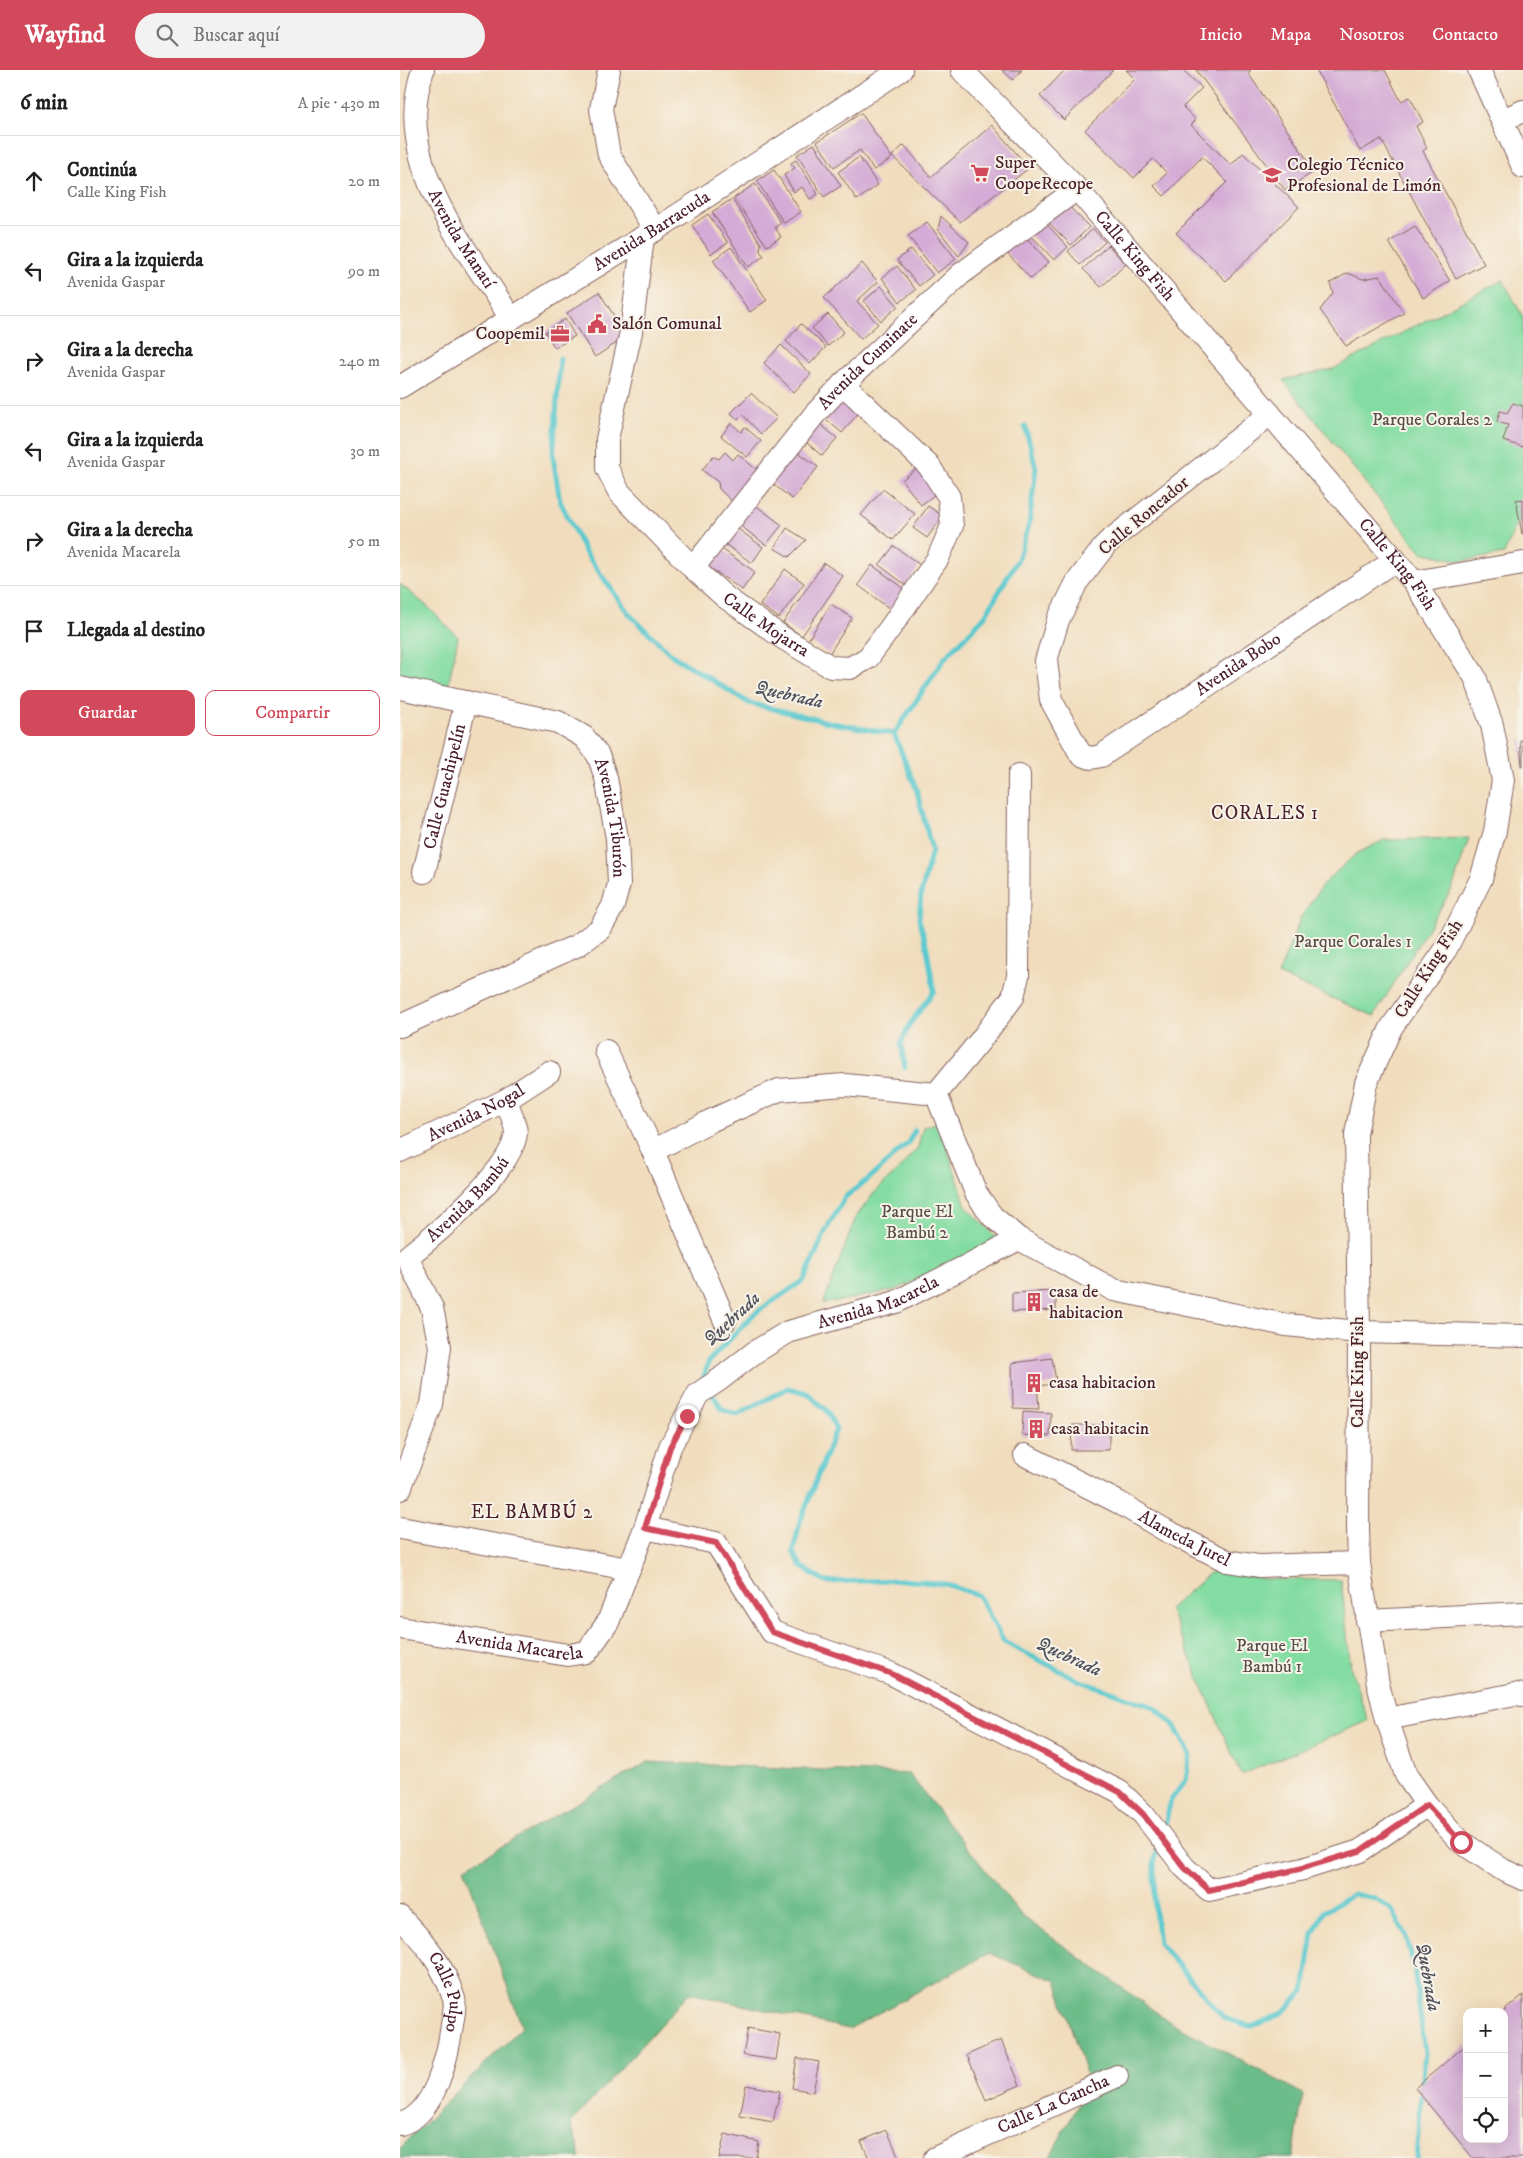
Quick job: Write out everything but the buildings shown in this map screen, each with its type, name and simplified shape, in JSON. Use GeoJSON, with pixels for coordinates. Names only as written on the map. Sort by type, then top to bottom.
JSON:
{"type":"FeatureCollection","features":[{"type":"Feature","properties":{"kind":"street","name":"Avenida Manatí"},"geometry":{"type":"LineString","coordinates":[[423,70],[418,79],[410,112],[412,149],[424,182],[511,319]]}},
{"type":"Feature","properties":{"kind":"street"},"geometry":{"type":"LineString","coordinates":[[609,70],[601,109],[609,155],[649,233]]}},
{"type":"Feature","properties":{"kind":"street","name":"Avenida Barracuda"},"geometry":{"type":"LineString","coordinates":[[400,387],[649,233],[901,70]]}},
{"type":"Feature","properties":{"kind":"street","name":"Calle King Fish"},"geometry":{"type":"LineString","coordinates":[[962,70],[1077,188],[1394,561],[1414,582],[1475,677],[1492,725],[1502,780],[1495,832],[1481,879],[1446,948],[1391,1028],[1366,1083],[1356,1134],[1359,1332],[1358,1528],[1359,1563],[1378,1684],[1387,1719],[1406,1774],[1427,1805],[1461,1842],[1502,1870],[1523,1879]]}},
{"type":"Feature","properties":{"kind":"street"},"geometry":{"type":"LineString","coordinates":[[1479,70],[1523,167]]}},
{"type":"Feature","properties":{"kind":"street"},"geometry":{"type":"LineString","coordinates":[[1502,120],[1523,111]]}},
{"type":"Feature","properties":{"kind":"street","name":"Avenida Cuminate"},"geometry":{"type":"LineString","coordinates":[[693,568],[814,415],[844,384],[961,274],[1077,188]]}},
{"type":"Feature","properties":{"kind":"street","name":"Calle Mojarra"},"geometry":{"type":"LineString","coordinates":[[649,233],[631,332],[607,440],[607,468],[619,492],[693,568],[725,596],[776,633],[831,667],[850,668],[868,658],[938,558],[952,526],[949,497],[930,466],[844,384]]}},
{"type":"Feature","properties":{"kind":"street","name":"Calle Roncador"},"geometry":{"type":"LineString","coordinates":[[1081,755],[1051,700],[1046,661],[1058,620],[1077,582],[1108,543],[1270,414]]}},
{"type":"Feature","properties":{"kind":"street","name":"Avenida Bobo"},"geometry":{"type":"LineString","coordinates":[[1081,755],[1091,758],[1101,756],[1394,561]]}},
{"type":"Feature","properties":{"kind":"street"},"geometry":{"type":"LineString","coordinates":[[1414,582],[1523,563]]}},
{"type":"Feature","properties":{"kind":"street","name":"Avenida Tiburón"},"geometry":{"type":"LineString","coordinates":[[400,688],[558,722],[584,737],[598,755],[606,778],[617,838],[619,884],[613,906],[600,929],[578,945],[400,1026]]}},
{"type":"Feature","properties":{"kind":"street","name":"Calle Guachipelín"},"geometry":{"type":"LineString","coordinates":[[424,872],[466,702]]}},
{"type":"Feature","properties":{"kind":"street"},"geometry":{"type":"LineString","coordinates":[[936,1094],[980,1041],[1013,997],[1018,976],[1019,775]]}},
{"type":"Feature","properties":{"kind":"street"},"geometry":{"type":"LineString","coordinates":[[606,1052],[653,1151],[725,1321]]}},
{"type":"Feature","properties":{"kind":"street","name":"Avenida Nogal"},"geometry":{"type":"LineString","coordinates":[[400,1151],[506,1100],[549,1072]]}},
{"type":"Feature","properties":{"kind":"street"},"geometry":{"type":"LineString","coordinates":[[653,1151],[710,1121],[779,1090],[845,1085],[936,1094]]}},
{"type":"Feature","properties":{"kind":"street"},"geometry":{"type":"LineString","coordinates":[[936,1094],[976,1193],[992,1216],[1019,1238],[1114,1290],[1286,1325],[1359,1332],[1523,1336]]}},
{"type":"Feature","properties":{"kind":"street","name":"Avenida Bambú"},"geometry":{"type":"LineString","coordinates":[[400,1488],[432,1404],[440,1347],[432,1308],[403,1258],[432,1237],[500,1168],[510,1152],[516,1133],[506,1100]]}},
{"type":"Feature","properties":{"kind":"street","name":"Avenida Macarela"},"geometry":{"type":"LineString","coordinates":[[400,1628],[568,1655],[587,1652],[608,1622],[645,1528],[670,1447],[698,1394],[755,1352],[788,1332],[896,1302],[1019,1238]]}},
{"type":"Feature","properties":{"kind":"street","name":"Alameda Jurel"},"geometry":{"type":"LineString","coordinates":[[1025,1455],[1118,1502],[1165,1530],[1226,1561],[1259,1566],[1359,1563]]}},
{"type":"Feature","properties":{"kind":"street"},"geometry":{"type":"LineString","coordinates":[[400,1528],[629,1569]]}},
{"type":"Feature","properties":{"kind":"street"},"geometry":{"type":"LineString","coordinates":[[645,1528],[716,1543],[772,1632],[892,1674],[1120,1792],[1143,1814],[1184,1867],[1209,1890],[1303,1868],[1360,1851],[1427,1805]]}},
{"type":"Feature","properties":{"kind":"street"},"geometry":{"type":"LineString","coordinates":[[1367,1621],[1523,1613]]}},
{"type":"Feature","properties":{"kind":"street"},"geometry":{"type":"LineString","coordinates":[[1387,1719],[1523,1694]]}},
{"type":"Feature","properties":{"kind":"street","name":"Calle Pulpo"},"geometry":{"type":"LineString","coordinates":[[400,1917],[428,1947],[444,1971],[455,2002],[450,2042],[438,2084],[425,2107],[400,2124]]}},
{"type":"Feature","properties":{"kind":"street","name":"Calle La Cancha"},"geometry":{"type":"LineString","coordinates":[[935,2158],[1117,2076]]}},
{"type":"Feature","properties":{"kind":"green space","name":"Parque Corales 2"},"geometry":{"type":"Polygon","coordinates":[[[1503,280],[1523,317],[1523,510],[1504,554],[1461,561],[1421,552],[1283,380],[1333,369],[1503,280]]]}},
{"type":"Feature","properties":{"kind":"green space"},"geometry":{"type":"Polygon","coordinates":[[[400,584],[428,607],[458,637],[448,687],[400,675],[400,584]]]}},
{"type":"Feature","properties":{"kind":"green space","name":"Parque Corales 1"},"geometry":{"type":"Polygon","coordinates":[[[1469,838],[1452,889],[1374,1016],[1278,975],[1301,917],[1324,883],[1356,854],[1384,840],[1469,838]]]}},
{"type":"Feature","properties":{"kind":"green space","name":"Parque El Bambú 2"},"geometry":{"type":"Polygon","coordinates":[[[939,1122],[966,1206],[999,1240],[896,1290],[823,1304],[856,1217],[874,1193],[902,1166],[918,1147],[923,1127],[939,1122]]]}},
{"type":"Feature","properties":{"kind":"green space","name":"Parque El Bambú 1"},"geometry":{"type":"Polygon","coordinates":[[[1211,1572],[1268,1579],[1341,1580],[1351,1669],[1368,1721],[1241,1775],[1169,1609],[1211,1572]]]}},
{"type":"Feature","properties":{"kind":"green space"},"geometry":{"type":"Polygon","coordinates":[[[648,1762],[909,1774],[1022,1916],[1170,2022],[1303,2094],[1293,2158],[1049,2158],[1089,2084],[1056,1981],[989,1953],[849,2029],[689,1993],[571,2123],[581,2158],[400,2158],[400,2148],[522,2027],[464,1868],[648,1762]]]}},
{"type":"Feature","properties":{"kind":"waterway","name":"Quebrada"},"geometry":{"type":"LineString","coordinates":[[560,358],[553,457],[560,501],[585,552],[629,614],[673,656],[749,703],[832,723],[894,734]]}},
{"type":"Feature","properties":{"kind":"waterway"},"geometry":{"type":"LineString","coordinates":[[894,734],[944,659],[985,616],[1018,559],[1029,525],[1036,468],[1025,426]]}},
{"type":"Feature","properties":{"kind":"waterway","name":"Quebrada"},"geometry":{"type":"LineString","coordinates":[[894,734],[916,788],[932,850],[921,894],[919,920],[926,943],[934,991],[909,1025],[901,1043],[905,1068]]}},
{"type":"Feature","properties":{"kind":"waterway","name":"Quebrada"},"geometry":{"type":"LineString","coordinates":[[705,1383],[703,1379],[709,1361],[754,1314],[804,1280],[826,1230],[845,1197],[871,1177],[908,1143],[915,1130]]}},
{"type":"Feature","properties":{"kind":"waterway","name":"Quebrada"},"geometry":{"type":"LineString","coordinates":[[711,1392],[722,1409],[737,1415],[788,1388],[807,1393],[827,1411],[836,1429],[800,1522],[793,1552],[802,1567],[825,1582],[901,1580],[945,1584],[978,1595],[1004,1642],[1078,1680],[1154,1707],[1174,1725],[1190,1754],[1186,1780],[1171,1800],[1164,1829]]}},
{"type":"Feature","properties":{"kind":"waterway","name":"Quebrada"},"geometry":{"type":"LineString","coordinates":[[1159,1844],[1154,1864],[1155,1910],[1159,1943],[1224,2018],[1250,2026],[1264,2022],[1283,2012],[1304,1991],[1313,1933],[1324,1912],[1354,1894],[1375,1899],[1391,1909],[1406,1935],[1414,1967],[1425,2053],[1416,2158]]}},
{"type":"Feature","properties":{"kind":"place","name":"Super CoopeRecope"},"geometry":{"type":"Point","coordinates":[980,173]}},
{"type":"Feature","properties":{"kind":"place","name":"Colegio Técnico Profesional de Limón"},"geometry":{"type":"Point","coordinates":[1272,175]}},
{"type":"Feature","properties":{"kind":"place","name":"Salón Comunal"},"geometry":{"type":"Point","coordinates":[597,324]}},
{"type":"Feature","properties":{"kind":"place","name":"Coopemil"},"geometry":{"type":"Point","coordinates":[560,334]}},
{"type":"Feature","properties":{"kind":"place","name":"casa de habitacion"},"geometry":{"type":"Point","coordinates":[1034,1302]}},
{"type":"Feature","properties":{"kind":"place","name":"casa habitacion"},"geometry":{"type":"Point","coordinates":[1034,1383]}},
{"type":"Feature","properties":{"kind":"place","name":"casa habitacin"},"geometry":{"type":"Point","coordinates":[1036,1429]}},
{"type":"Feature","properties":{"kind":"district","name":"CORALES 1"},"geometry":{"type":"Point","coordinates":[1265,813]}},
{"type":"Feature","properties":{"kind":"district","name":"EL BAMBÚ 2"},"geometry":{"type":"Point","coordinates":[532,1512]}},
{"type":"Feature","properties":{"kind":"route"},"geometry":{"type":"LineString","coordinates":[[687,1416],[670,1447],[645,1528],[716,1543],[772,1632],[892,1674],[1120,1792],[1143,1814],[1184,1867],[1209,1890],[1303,1868],[1360,1851],[1427,1805],[1461,1842]]}}]}
